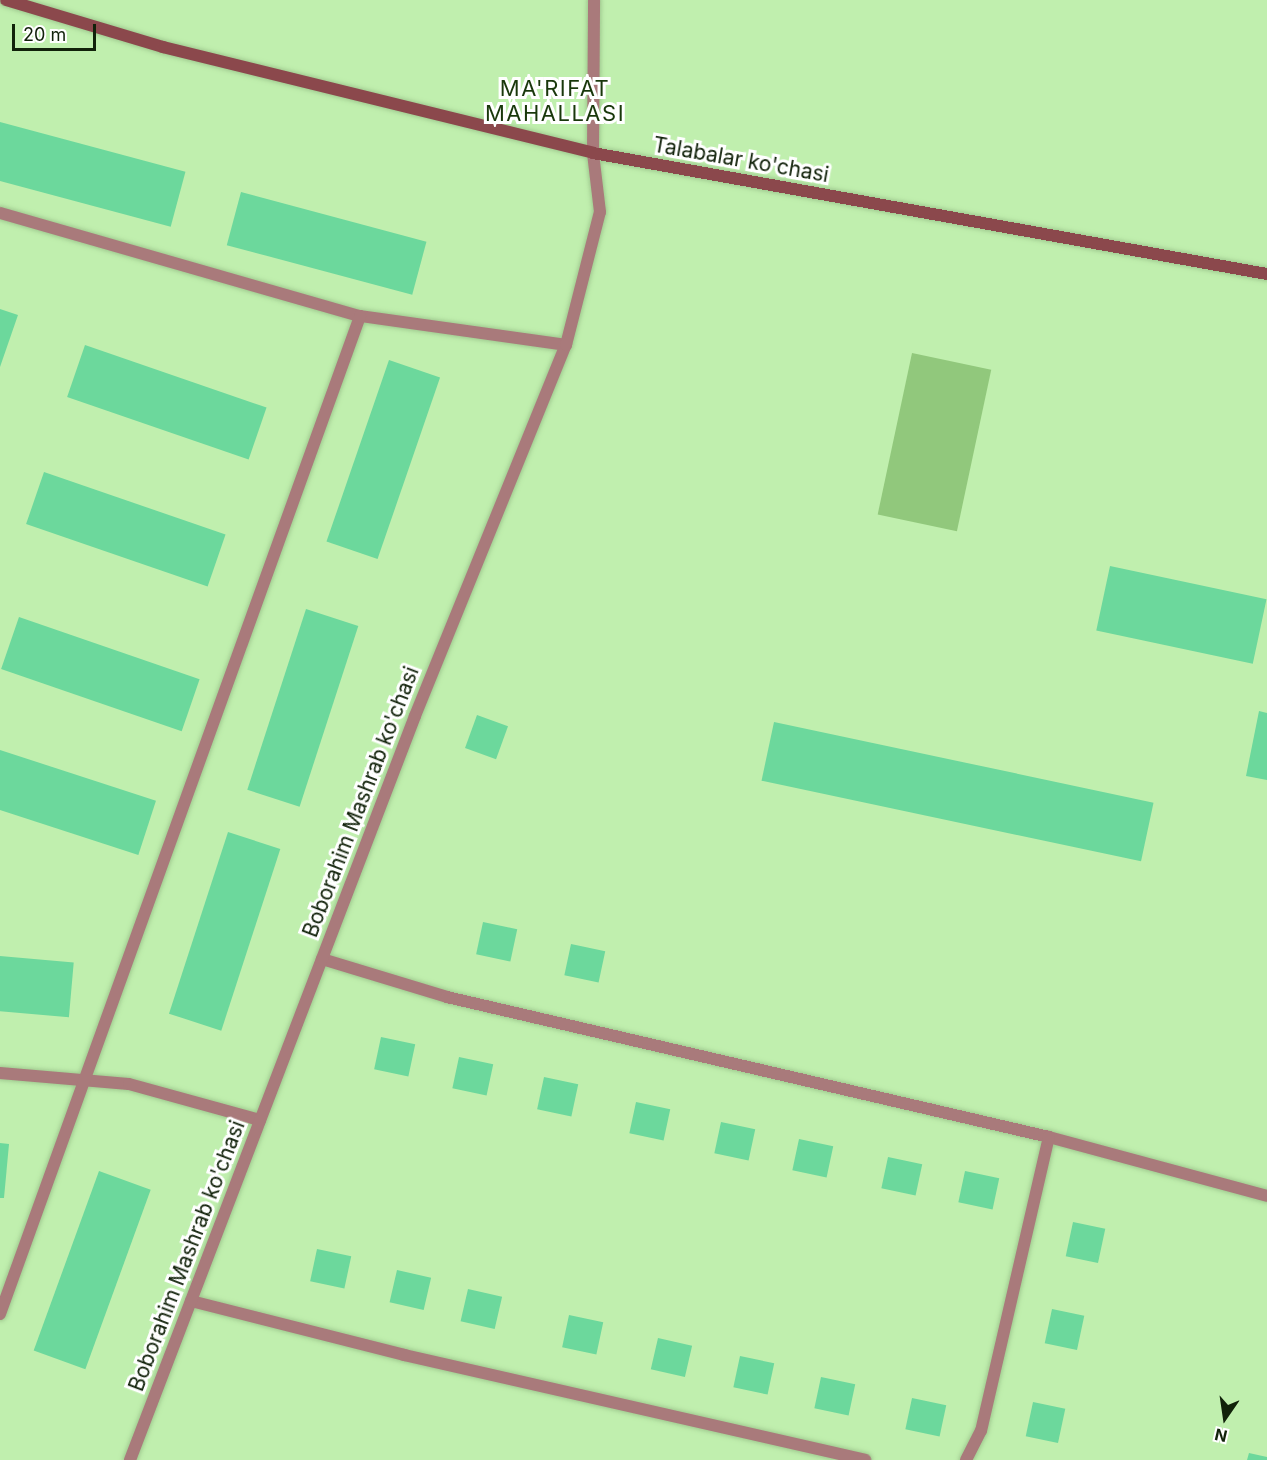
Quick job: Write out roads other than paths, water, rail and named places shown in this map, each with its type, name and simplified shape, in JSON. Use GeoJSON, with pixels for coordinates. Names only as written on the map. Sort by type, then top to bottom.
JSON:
{"type":"FeatureCollection","features":[{"type":"Feature","properties":{"kind":"street","name":"Talabalar ko'chasi"},"geometry":{"type":"LineString","coordinates":[[6,0],[163,47],[593,153],[1267,274]]}},
{"type":"Feature","properties":{"kind":"street","name":"Boborahim Mashrab ko'chasi"},"geometry":{"type":"LineString","coordinates":[[130,1460],[415,716],[566,345],[600,212],[593,153],[594,0]]}},
{"type":"Feature","properties":{"kind":"street"},"geometry":{"type":"LineString","coordinates":[[0,213],[360,316],[566,345]]}},
{"type":"Feature","properties":{"kind":"street"},"geometry":{"type":"LineString","coordinates":[[0,1314],[82,1080],[360,316]]}},
{"type":"Feature","properties":{"kind":"street"},"geometry":{"type":"LineString","coordinates":[[322,959],[447,997],[1049,1137],[1267,1196]]}},
{"type":"Feature","properties":{"kind":"street"},"geometry":{"type":"LineString","coordinates":[[0,1073],[129,1084],[260,1120]]}},
{"type":"Feature","properties":{"kind":"street"},"geometry":{"type":"LineString","coordinates":[[966,1460],[981,1431],[1049,1137]]}},
{"type":"Feature","properties":{"kind":"street"},"geometry":{"type":"LineString","coordinates":[[191,1301],[404,1355],[865,1460]]}},
{"type":"Feature","properties":{"kind":"district","name":"MA'RIFAT MAHALLASI"},"geometry":{"type":"Point","coordinates":[555,100]}}]}
